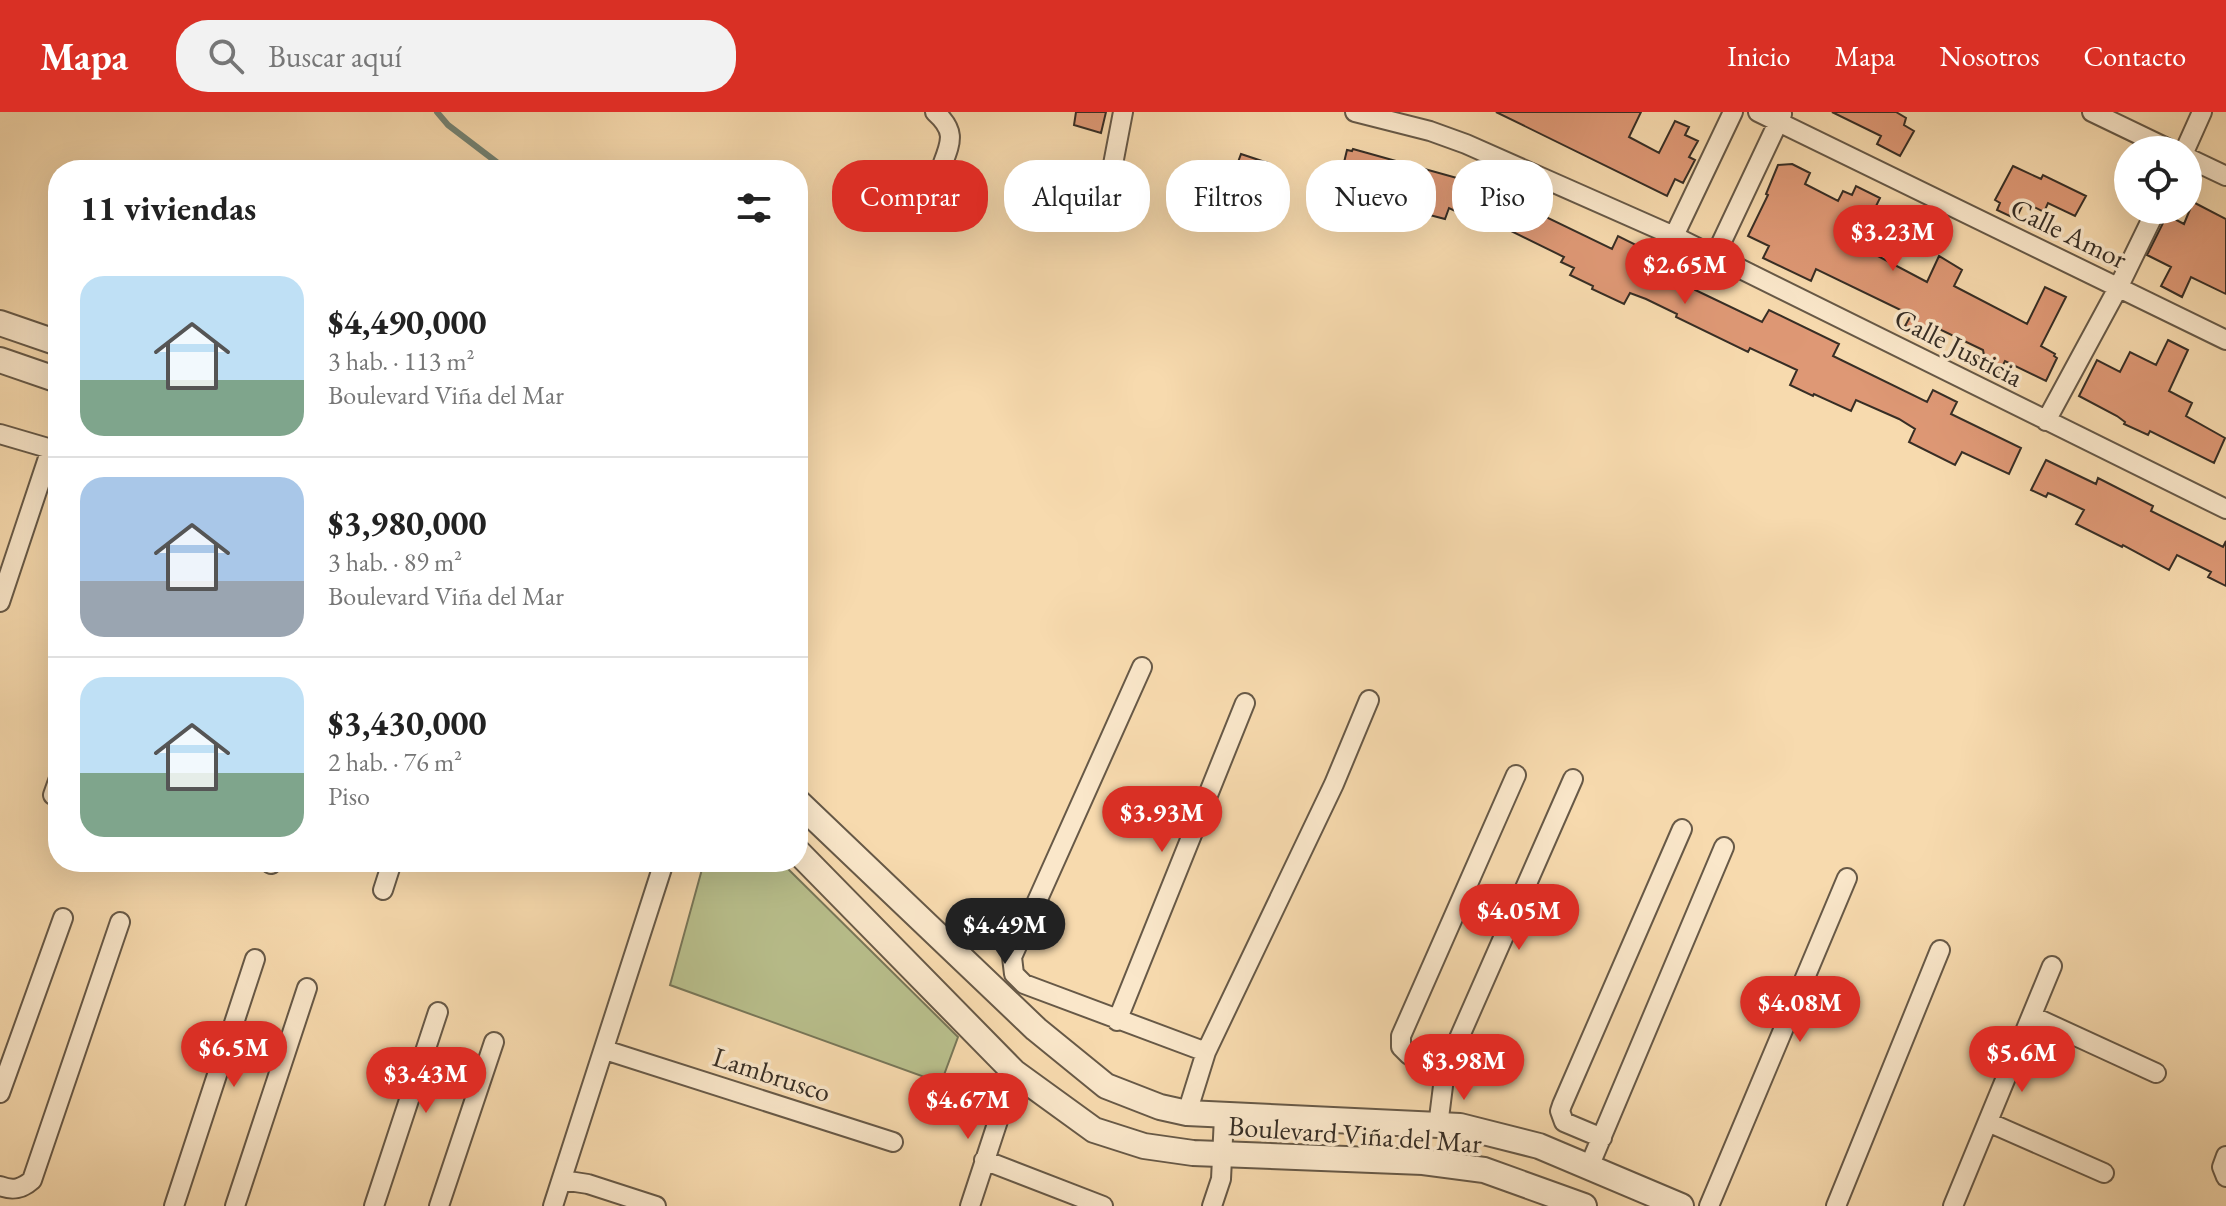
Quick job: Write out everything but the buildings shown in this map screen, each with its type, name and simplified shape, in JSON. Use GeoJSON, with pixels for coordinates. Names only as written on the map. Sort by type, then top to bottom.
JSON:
{"type":"FeatureCollection","features":[{"type":"Feature","properties":{"kind":"street"},"geometry":{"type":"LineString","coordinates":[[935,112],[949,130],[951,142],[944,160]]}},
{"type":"Feature","properties":{"kind":"street"},"geometry":{"type":"LineString","coordinates":[[1114,160],[1123,112]]}},
{"type":"Feature","properties":{"kind":"street","name":"Calle Justicia"},"geometry":{"type":"LineString","coordinates":[[1355,112],[1430,131],[1466,144],[1674,236],[2226,509]]}},
{"type":"Feature","properties":{"kind":"street"},"geometry":{"type":"LineString","coordinates":[[1674,236],[1733,112]]}},
{"type":"Feature","properties":{"kind":"street","name":"Calle Amor"},"geometry":{"type":"LineString","coordinates":[[1758,112],[1780,117],[2226,340]]}},
{"type":"Feature","properties":{"kind":"street"},"geometry":{"type":"LineString","coordinates":[[2092,112],[2142,136]]}},
{"type":"Feature","properties":{"kind":"street"},"geometry":{"type":"LineString","coordinates":[[2191,136],[2202,112]]}},
{"type":"Feature","properties":{"kind":"street"},"geometry":{"type":"LineString","coordinates":[[1715,256],[1780,117]]}},
{"type":"Feature","properties":{"kind":"street"},"geometry":{"type":"LineString","coordinates":[[2202,165],[2226,176]]}},
{"type":"Feature","properties":{"kind":"street"},"geometry":{"type":"LineString","coordinates":[[2046,421],[2149,224]]}},
{"type":"Feature","properties":{"kind":"street"},"geometry":{"type":"LineString","coordinates":[[0,323],[48,340]]}},
{"type":"Feature","properties":{"kind":"street"},"geometry":{"type":"LineString","coordinates":[[0,360],[48,377]]}},
{"type":"Feature","properties":{"kind":"street"},"geometry":{"type":"LineString","coordinates":[[0,434],[48,448]]}},
{"type":"Feature","properties":{"kind":"street"},"geometry":{"type":"LineString","coordinates":[[0,602],[48,467]]}},
{"type":"Feature","properties":{"kind":"street"},"geometry":{"type":"LineString","coordinates":[[1142,667],[1012,957],[1014,974],[1024,984],[1206,1052]]}},
{"type":"Feature","properties":{"kind":"street"},"geometry":{"type":"LineString","coordinates":[[1187,1113],[1206,1052],[1334,784],[1369,700]]}},
{"type":"Feature","properties":{"kind":"street"},"geometry":{"type":"LineString","coordinates":[[1117,1021],[1245,703]]}},
{"type":"Feature","properties":{"kind":"street"},"geometry":{"type":"LineString","coordinates":[[1445,1070],[1409,1055],[1401,1047],[1401,1036],[1516,775]]}},
{"type":"Feature","properties":{"kind":"street"},"geometry":{"type":"LineString","coordinates":[[1438,1126],[1445,1070],[1573,779]]}},
{"type":"Feature","properties":{"kind":"street","name":"Boulevard Viña del Mar"},"geometry":{"type":"LineString","coordinates":[[808,812],[1036,1029],[1106,1086],[1160,1107],[1187,1113],[1460,1126],[1539,1146],[1681,1206]]}},
{"type":"Feature","properties":{"kind":"street"},"geometry":{"type":"LineString","coordinates":[[1602,1138],[1564,1122],[1560,1111],[1682,829]]}},
{"type":"Feature","properties":{"kind":"street"},"geometry":{"type":"LineString","coordinates":[[1589,1167],[1724,847]]}},
{"type":"Feature","properties":{"kind":"street","name":"Boulevard Viña del Mar"},"geometry":{"type":"LineString","coordinates":[[808,862],[1014,1072],[1094,1130],[1144,1146],[1223,1155],[1423,1162],[1484,1170],[1584,1206]]}},
{"type":"Feature","properties":{"kind":"street"},"geometry":{"type":"LineString","coordinates":[[383,890],[389,872]]}},
{"type":"Feature","properties":{"kind":"street"},"geometry":{"type":"LineString","coordinates":[[553,1206],[661,872]]}},
{"type":"Feature","properties":{"kind":"street"},"geometry":{"type":"LineString","coordinates":[[1709,1206],[1847,878]]}},
{"type":"Feature","properties":{"kind":"street"},"geometry":{"type":"LineString","coordinates":[[0,1093],[63,918]]}},
{"type":"Feature","properties":{"kind":"street"},"geometry":{"type":"LineString","coordinates":[[0,1186],[23,1188],[32,1180],[120,922]]}},
{"type":"Feature","properties":{"kind":"street"},"geometry":{"type":"LineString","coordinates":[[1836,1206],[1940,950]]}},
{"type":"Feature","properties":{"kind":"street"},"geometry":{"type":"LineString","coordinates":[[174,1206],[255,959]]}},
{"type":"Feature","properties":{"kind":"street"},"geometry":{"type":"LineString","coordinates":[[1953,1206],[2052,966]]}},
{"type":"Feature","properties":{"kind":"street"},"geometry":{"type":"LineString","coordinates":[[235,1206],[307,988]]}},
{"type":"Feature","properties":{"kind":"street"},"geometry":{"type":"LineString","coordinates":[[374,1206],[438,1012]]}},
{"type":"Feature","properties":{"kind":"street"},"geometry":{"type":"LineString","coordinates":[[2032,1016],[2156,1073]]}},
{"type":"Feature","properties":{"kind":"street"},"geometry":{"type":"LineString","coordinates":[[439,1206],[494,1042]]}},
{"type":"Feature","properties":{"kind":"street","name":"Lambrusco"},"geometry":{"type":"LineString","coordinates":[[605,1050],[893,1142]]}},
{"type":"Feature","properties":{"kind":"street"},"geometry":{"type":"LineString","coordinates":[[970,1206],[1014,1072]]}},
{"type":"Feature","properties":{"kind":"street"},"geometry":{"type":"LineString","coordinates":[[1212,1206],[1221,1179],[1224,1117]]}},
{"type":"Feature","properties":{"kind":"street"},"geometry":{"type":"LineString","coordinates":[[1988,1122],[2104,1173]]}},
{"type":"Feature","properties":{"kind":"street"},"geometry":{"type":"LineString","coordinates":[[2226,1156],[2222,1167],[2226,1177]]}},
{"type":"Feature","properties":{"kind":"street"},"geometry":{"type":"LineString","coordinates":[[984,1160],[1093,1204]]}},
{"type":"Feature","properties":{"kind":"street"},"geometry":{"type":"LineString","coordinates":[[562,1180],[588,1184],[656,1206]]}},
{"type":"Feature","properties":{"kind":"green space"},"geometry":{"type":"Polygon","coordinates":[[[701,872],[791,872],[958,1037],[941,1083],[670,985],[701,872]]]}},
{"type":"Feature","properties":{"kind":"waterway"},"geometry":{"type":"LineString","coordinates":[[437,112],[448,125],[494,160]]}}]}
